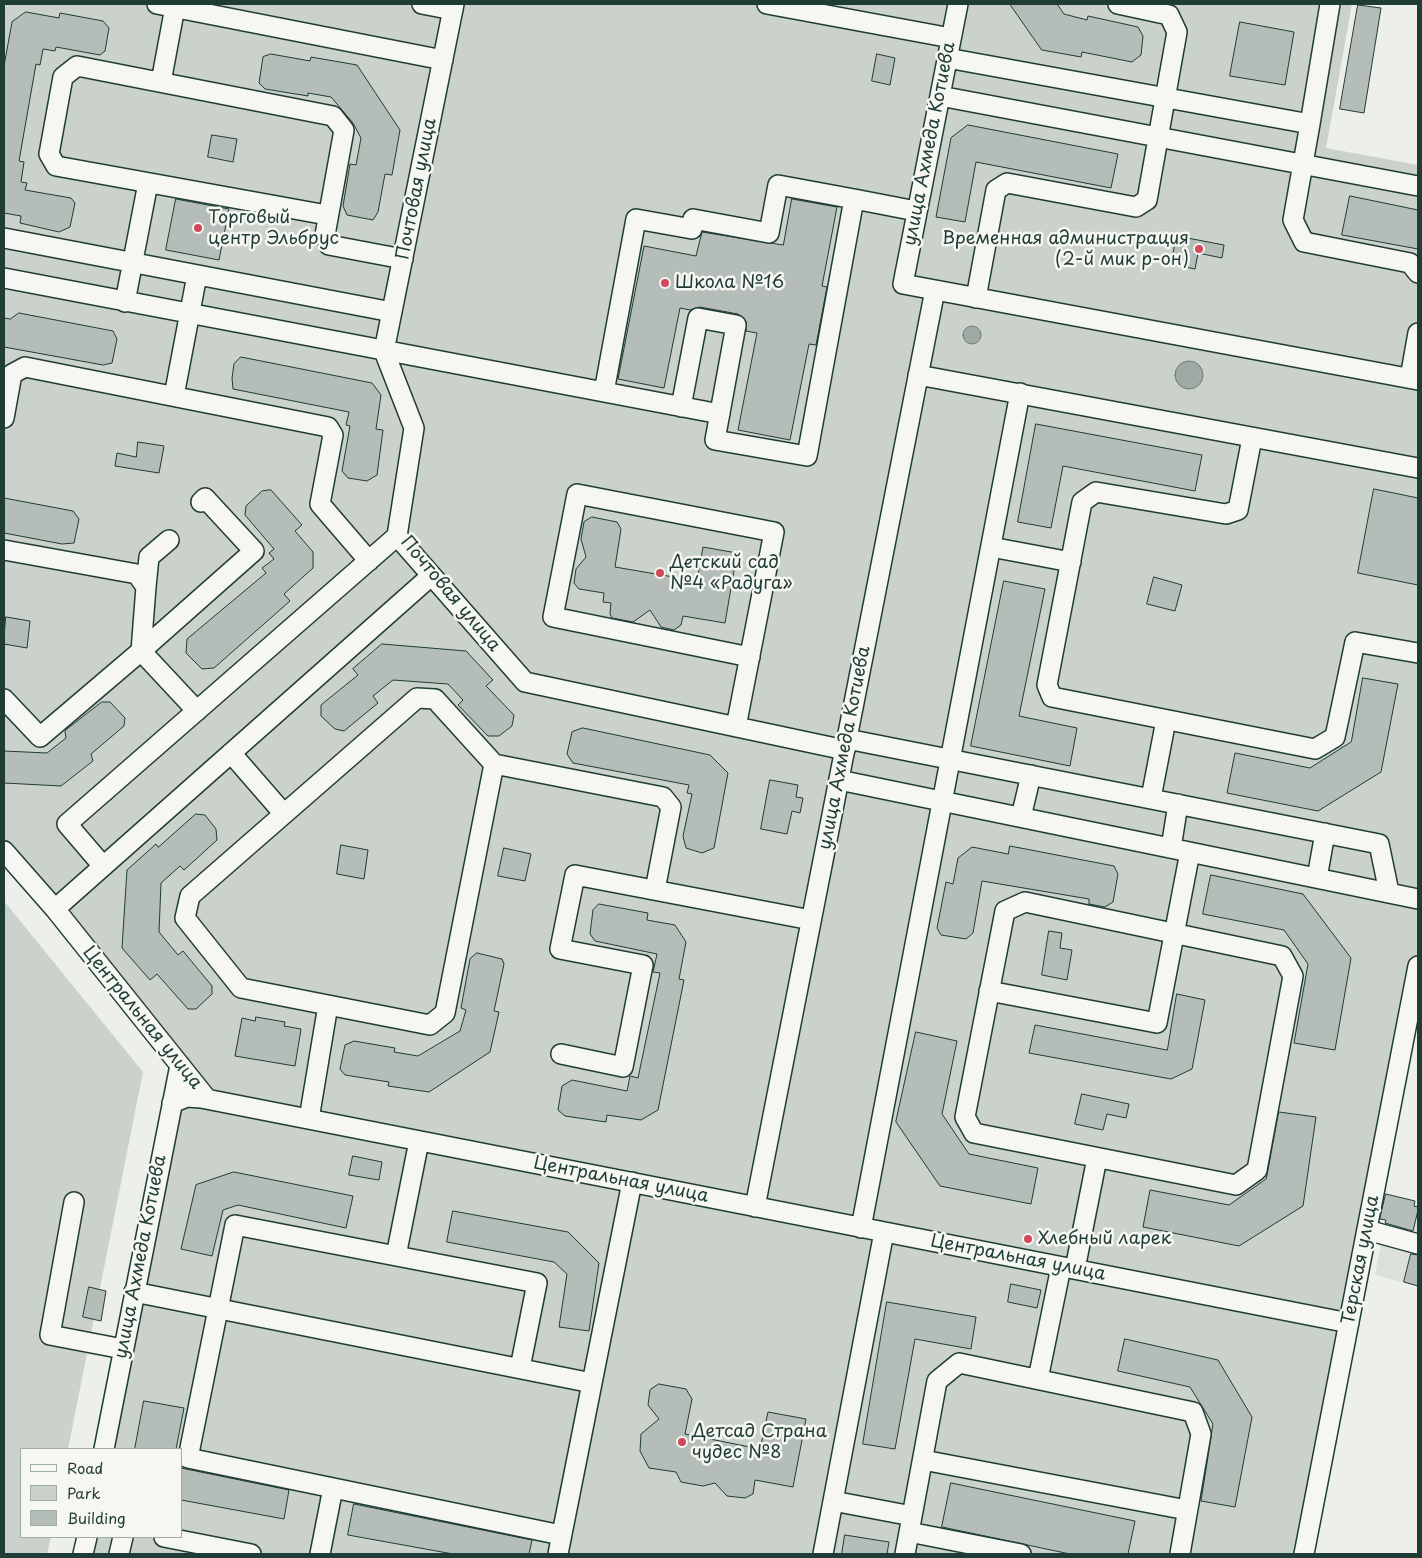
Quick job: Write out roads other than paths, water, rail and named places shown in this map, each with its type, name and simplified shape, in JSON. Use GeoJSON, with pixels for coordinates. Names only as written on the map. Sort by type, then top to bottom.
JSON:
{"type":"FeatureCollection","features":[{"type":"Feature","properties":{"kind":"street"},"geometry":{"type":"LineString","coordinates":[[422,4],[454,7]]}},
{"type":"Feature","properties":{"kind":"street"},"geometry":{"type":"LineString","coordinates":[[768,4],[951,38]]}},
{"type":"Feature","properties":{"kind":"street","name":"улица Ахмеда Котиева"},"geometry":{"type":"LineString","coordinates":[[755,1207],[934,290],[903,284],[916,210],[958,4]]}},
{"type":"Feature","properties":{"kind":"street"},"geometry":{"type":"LineString","coordinates":[[976,298],[996,190],[1007,183],[1136,207],[1147,200],[1159,170],[1158,137],[1177,32],[1170,15],[1118,4]]}},
{"type":"Feature","properties":{"kind":"street"},"geometry":{"type":"LineString","coordinates":[[1330,4],[1303,164],[1290,197],[1294,220],[1304,242],[1410,263],[1418,274]]}},
{"type":"Feature","properties":{"kind":"street"},"geometry":{"type":"LineString","coordinates":[[161,82],[166,6],[220,10],[443,60]]}},
{"type":"Feature","properties":{"kind":"street","name":"Почтовая улица"},"geometry":{"type":"LineString","coordinates":[[454,7],[384,351],[414,428],[397,536],[526,682],[736,727],[950,758],[1379,844],[1389,892]]}},
{"type":"Feature","properties":{"kind":"street"},"geometry":{"type":"LineString","coordinates":[[947,58],[1310,124]]}},
{"type":"Feature","properties":{"kind":"street"},"geometry":{"type":"LineString","coordinates":[[328,215],[56,166],[49,154],[63,77],[77,66],[333,116],[344,130],[328,215],[324,236],[330,245],[403,259]]}},
{"type":"Feature","properties":{"kind":"street"},"geometry":{"type":"LineString","coordinates":[[940,96],[1418,186]]}},
{"type":"Feature","properties":{"kind":"street"},"geometry":{"type":"LineString","coordinates":[[125,302],[148,182]]}},
{"type":"Feature","properties":{"kind":"street"},"geometry":{"type":"LineString","coordinates":[[604,392],[636,219],[692,229],[693,219],[769,233],[778,185],[916,210]]}},
{"type":"Feature","properties":{"kind":"street"},"geometry":{"type":"LineString","coordinates":[[681,407],[698,318],[736,325],[715,440],[807,456],[854,199]]}},
{"type":"Feature","properties":{"kind":"street"},"geometry":{"type":"LineString","coordinates":[[4,238],[392,312]]}},
{"type":"Feature","properties":{"kind":"street"},"geometry":{"type":"LineString","coordinates":[[174,396],[197,275]]}},
{"type":"Feature","properties":{"kind":"street"},"geometry":{"type":"LineString","coordinates":[[4,278],[720,414]]}},
{"type":"Feature","properties":{"kind":"street"},"geometry":{"type":"LineString","coordinates":[[934,290],[1414,379],[1418,333]]}},
{"type":"Feature","properties":{"kind":"street"},"geometry":{"type":"LineString","coordinates":[[4,418],[12,374],[25,367],[328,427],[333,435],[320,504],[369,561]]}},
{"type":"Feature","properties":{"kind":"street"},"geometry":{"type":"LineString","coordinates":[[918,375],[1418,468]]}},
{"type":"Feature","properties":{"kind":"street"},"geometry":{"type":"LineString","coordinates":[[861,1228],[1020,393]]}},
{"type":"Feature","properties":{"kind":"street"},"geometry":{"type":"LineString","coordinates":[[1252,438],[1238,510],[1226,514],[1096,492],[1082,502],[1047,685],[1052,697],[1315,749],[1335,737],[1355,642],[1418,653]]}},
{"type":"Feature","properties":{"kind":"street"},"geometry":{"type":"LineString","coordinates":[[736,727],[750,656],[774,532],[577,494],[553,617],[750,656]]}},
{"type":"Feature","properties":{"kind":"street"},"geometry":{"type":"LineString","coordinates":[[4,699],[40,737],[141,652],[254,551],[205,498],[201,502]]}},
{"type":"Feature","properties":{"kind":"street"},"geometry":{"type":"LineString","coordinates":[[103,866],[67,824],[397,536]]}},
{"type":"Feature","properties":{"kind":"street"},"geometry":{"type":"LineString","coordinates":[[169,540],[149,557],[141,652],[197,711]]}},
{"type":"Feature","properties":{"kind":"street"},"geometry":{"type":"LineString","coordinates":[[991,547],[1071,562]]}},
{"type":"Feature","properties":{"kind":"street"},"geometry":{"type":"LineString","coordinates":[[4,550],[137,574],[146,587]]}},
{"type":"Feature","properties":{"kind":"street"},"geometry":{"type":"LineString","coordinates":[[55,909],[431,576]]}},
{"type":"Feature","properties":{"kind":"street"},"geometry":{"type":"LineString","coordinates":[[494,764],[445,1013],[430,1026],[241,988],[185,918],[190,896],[417,698],[435,699],[494,764],[663,797],[671,807],[655,890]]}},
{"type":"Feature","properties":{"kind":"street"},"geometry":{"type":"LineString","coordinates":[[1151,798],[1166,720]]}},
{"type":"Feature","properties":{"kind":"street"},"geometry":{"type":"LineString","coordinates":[[231,753],[284,814]]}},
{"type":"Feature","properties":{"kind":"street"},"geometry":{"type":"LineString","coordinates":[[1021,817],[1031,774]]}},
{"type":"Feature","properties":{"kind":"street"},"geometry":{"type":"LineString","coordinates":[[839,780],[1418,899]]}},
{"type":"Feature","properties":{"kind":"street"},"geometry":{"type":"LineString","coordinates":[[1171,848],[1178,804]]}},
{"type":"Feature","properties":{"kind":"street"},"geometry":{"type":"LineString","coordinates":[[1317,878],[1325,833]]}},
{"type":"Feature","properties":{"kind":"street","name":"Центральная улица"},"geometry":{"type":"LineString","coordinates":[[4,851],[55,909],[207,1099],[1349,1323]]}},
{"type":"Feature","properties":{"kind":"street"},"geometry":{"type":"LineString","coordinates":[[989,991],[1156,1022],[1190,852]]}},
{"type":"Feature","properties":{"kind":"street"},"geometry":{"type":"LineString","coordinates":[[561,1054],[623,1067],[643,965],[560,949],[575,875],[811,920]]}},
{"type":"Feature","properties":{"kind":"street"},"geometry":{"type":"LineString","coordinates":[[1024,902],[1282,956],[1293,976],[1257,1170],[1236,1185],[974,1133],[965,1117],[989,991],[1005,911],[1024,902]]}},
{"type":"Feature","properties":{"kind":"street","name":"Терская улица"},"geometry":{"type":"LineString","coordinates":[[1304,1554],[1418,966]]}},
{"type":"Feature","properties":{"kind":"street"},"geometry":{"type":"LineString","coordinates":[[309,1119],[328,1005]]}},
{"type":"Feature","properties":{"kind":"street","name":"улица Ахмеда Котиева"},"geometry":{"type":"LineString","coordinates":[[104,1448],[180,1065]]}},
{"type":"Feature","properties":{"kind":"street"},"geometry":{"type":"LineString","coordinates":[[172,1103],[187,1098],[207,1099]]}},
{"type":"Feature","properties":{"kind":"street"},"geometry":{"type":"LineString","coordinates":[[396,1256],[419,1141]]}},
{"type":"Feature","properties":{"kind":"street"},"geometry":{"type":"LineString","coordinates":[[1038,1379],[1097,1158]]}},
{"type":"Feature","properties":{"kind":"street"},"geometry":{"type":"LineString","coordinates":[[558,1554],[632,1182]]}},
{"type":"Feature","properties":{"kind":"street"},"geometry":{"type":"LineString","coordinates":[[74,1202],[50,1335],[123,1349]]}},
{"type":"Feature","properties":{"kind":"street"},"geometry":{"type":"LineString","coordinates":[[520,1368],[537,1283],[235,1225],[188,1458],[562,1535]]}},
{"type":"Feature","properties":{"kind":"street"},"geometry":{"type":"LineString","coordinates":[[1368,1230],[1418,1244]]}},
{"type":"Feature","properties":{"kind":"street"},"geometry":{"type":"LineString","coordinates":[[823,1554],[884,1232]]}},
{"type":"Feature","properties":{"kind":"street"},"geometry":{"type":"LineString","coordinates":[[134,1292],[592,1383]]}},
{"type":"Feature","properties":{"kind":"street"},"geometry":{"type":"LineString","coordinates":[[906,1554],[937,1381],[959,1363],[1193,1412],[1201,1434],[1180,1554]]}},
{"type":"Feature","properties":{"kind":"street"},"geometry":{"type":"LineString","coordinates":[[923,1460],[1188,1510]]}},
{"type":"Feature","properties":{"kind":"street"},"geometry":{"type":"LineString","coordinates":[[320,1554],[333,1488]]}},
{"type":"Feature","properties":{"kind":"street"},"geometry":{"type":"LineString","coordinates":[[833,1500],[911,1524],[1022,1554]]}},
{"type":"Feature","properties":{"kind":"street"},"geometry":{"type":"LineString","coordinates":[[83,1554],[87,1538]]}},
{"type":"Feature","properties":{"kind":"street"},"geometry":{"type":"LineString","coordinates":[[119,1554],[123,1538]]}},
{"type":"Feature","properties":{"kind":"street"},"geometry":{"type":"LineString","coordinates":[[169,1538],[251,1554]]}},
{"type":"Feature","properties":{"kind":"place","name":"Торговый центр Эльбрус"},"geometry":{"type":"Point","coordinates":[198,228]}},
{"type":"Feature","properties":{"kind":"place","name":"Временная администрация (2-й мик р-он)"},"geometry":{"type":"Point","coordinates":[1199,249]}},
{"type":"Feature","properties":{"kind":"place","name":"Школа №16"},"geometry":{"type":"Point","coordinates":[665,283]}},
{"type":"Feature","properties":{"kind":"place","name":"Детский сад №4 «Радуга»"},"geometry":{"type":"Point","coordinates":[660,573]}},
{"type":"Feature","properties":{"kind":"place","name":"Хлебный ларек"},"geometry":{"type":"Point","coordinates":[1028,1239]}},
{"type":"Feature","properties":{"kind":"place","name":"Детсад Страна чудес №8"},"geometry":{"type":"Point","coordinates":[682,1442]}}]}
